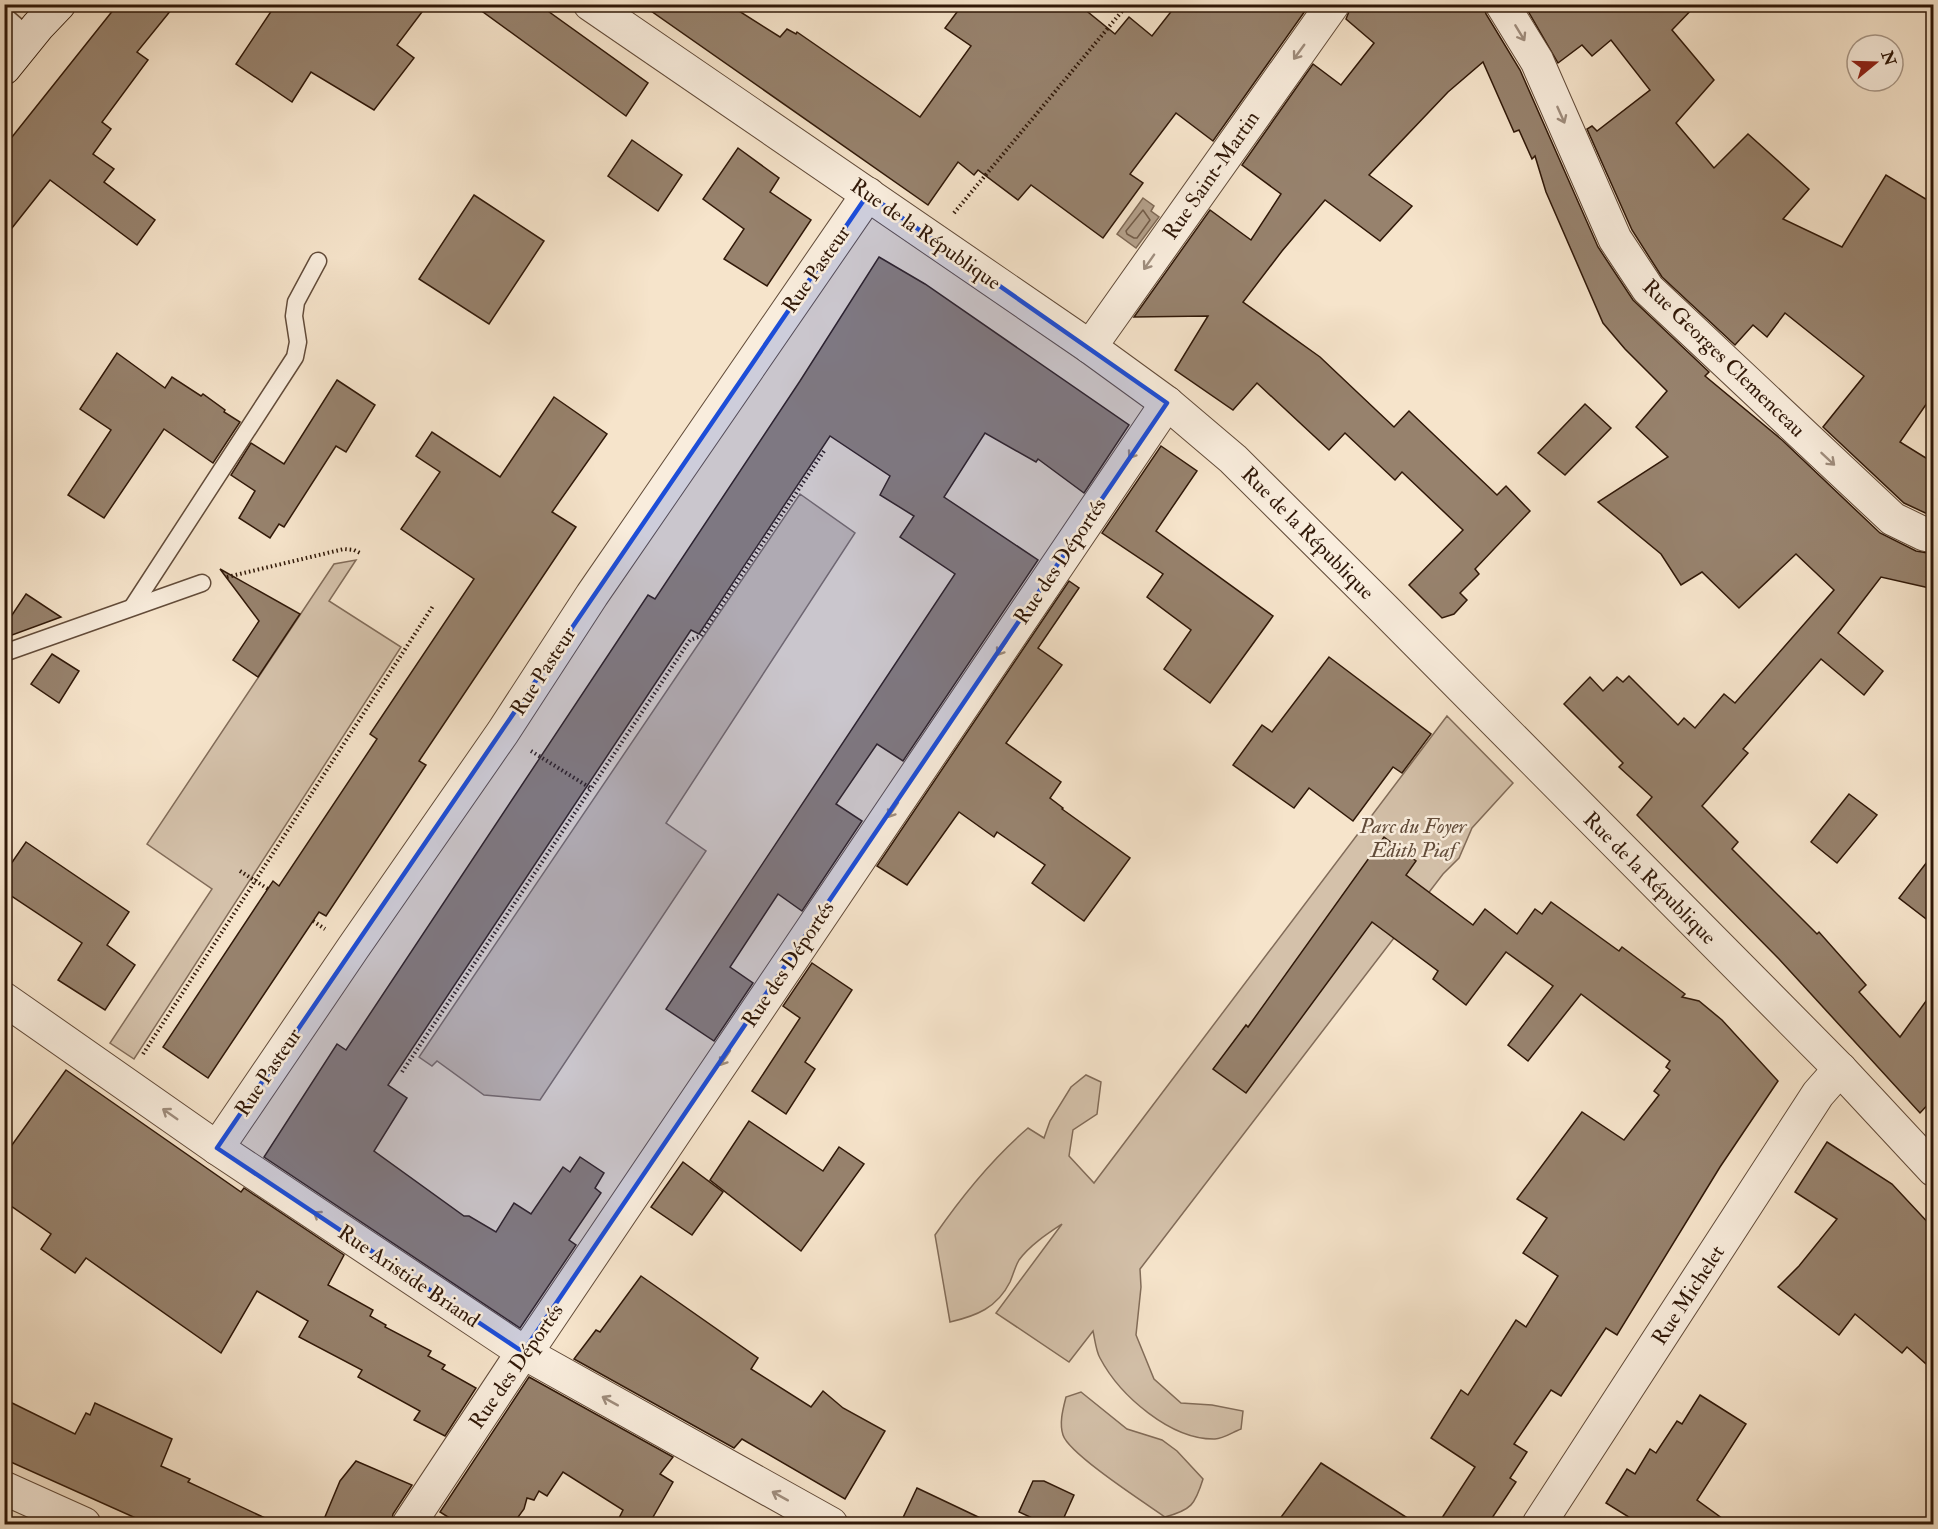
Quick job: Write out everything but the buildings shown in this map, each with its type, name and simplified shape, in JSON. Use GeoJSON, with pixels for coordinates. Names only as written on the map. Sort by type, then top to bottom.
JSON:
{"type":"FeatureCollection","features":[{"type":"Feature","properties":{"kind":"street"},"geometry":{"type":"LineString","coordinates":[[4,68],[59,4]]}},
{"type":"Feature","properties":{"kind":"street","name":"Rue de la République"},"geometry":{"type":"LineString","coordinates":[[590,4],[1089,346],[1167,403],[1233,459],[1840,1069],[1934,1170]]}},
{"type":"Feature","properties":{"kind":"street","name":"Rue Saint-Martin"},"geometry":{"type":"LineString","coordinates":[[1089,346],[1333,4]]}},
{"type":"Feature","properties":{"kind":"street","name":"Rue Georges Clemenceau"},"geometry":{"type":"LineString","coordinates":[[1502,4],[1537,61],[1615,239],[1648,289],[1893,519],[1924,534],[1934,536]]}},
{"type":"Feature","properties":{"kind":"street","name":"Rue Pasteur"},"geometry":{"type":"LineString","coordinates":[[217,1148],[503,732],[592,595],[868,194]]}},
{"type":"Feature","properties":{"kind":"street","name":"Rue des Déportés"},"geometry":{"type":"LineString","coordinates":[[409,1524],[523,1352],[532,1344],[1167,403]]}},
{"type":"Feature","properties":{"kind":"street","name":"Rue Aristide Briand"},"geometry":{"type":"LineString","coordinates":[[4,999],[217,1148],[523,1352],[831,1524]]}},
{"type":"Feature","properties":{"kind":"street","name":"Rue Michelet"},"geometry":{"type":"LineString","coordinates":[[1539,1524],[1818,1094],[1840,1069]]}},
{"type":"Feature","properties":{"kind":"street"},"geometry":{"type":"LineString","coordinates":[[4,1488],[84,1524]]}},
{"type":"Feature","properties":{"kind":"lane"},"geometry":{"type":"LineString","coordinates":[[4,15],[29,37]]}},
{"type":"Feature","properties":{"kind":"lane"},"geometry":{"type":"LineString","coordinates":[[133,606],[295,357],[298,342],[294,316],[297,302],[318,261]]}},
{"type":"Feature","properties":{"kind":"lane"},"geometry":{"type":"LineString","coordinates":[[4,653],[202,583]]}},
{"type":"Feature","properties":{"kind":"path"},"geometry":{"type":"LineString","coordinates":[[932,238],[1128,4]]}},
{"type":"Feature","properties":{"kind":"path"},"geometry":{"type":"LineString","coordinates":[[402,1072],[690,640],[700,636],[824,452]]}},
{"type":"Feature","properties":{"kind":"path"},"geometry":{"type":"LineString","coordinates":[[202,583],[344,549],[360,553]]}},
{"type":"Feature","properties":{"kind":"path"},"geometry":{"type":"LineString","coordinates":[[124,1082],[433,606]]}},
{"type":"Feature","properties":{"kind":"path"},"geometry":{"type":"LineString","coordinates":[[503,732],[592,789]]}},
{"type":"Feature","properties":{"kind":"path"},"geometry":{"type":"LineString","coordinates":[[240,871],[268,889]]}},
{"type":"Feature","properties":{"kind":"highlighted area"},"geometry":{"type":"Polygon","coordinates":[[[868,194],[1167,403],[523,1352],[217,1148],[868,194]]]}},
{"type":"Feature","properties":{"kind":"green space"},"geometry":{"type":"Polygon","coordinates":[[[800,494],[855,533],[666,823],[706,851],[540,1100],[484,1095],[437,1061],[432,1066],[419,1057],[800,494]]]}},
{"type":"Feature","properties":{"kind":"green space"},"geometry":{"type":"Polygon","coordinates":[[[356,560],[329,601],[401,647],[134,1059],[110,1043],[212,889],[147,844],[334,564],[356,560]]]}},
{"type":"Feature","properties":{"kind":"green space","name":"Parc du Foyer Edith Piaf"},"geometry":{"type":"Polygon","coordinates":[[[1447,716],[1513,783],[1472,828],[1459,858],[1443,874],[1140,1269],[1141,1287],[1136,1335],[1154,1379],[1181,1403],[1212,1405],[1243,1411],[1241,1429],[1215,1439],[1181,1432],[1148,1413],[1120,1387],[1099,1355],[1093,1331],[1069,1362],[996,1313],[1062,1224],[1023,1255],[1005,1291],[999,1298],[977,1314],[950,1322],[935,1235],[967,1192],[1002,1152],[1028,1128],[1044,1138],[1050,1121],[1071,1087],[1086,1075],[1101,1082],[1097,1114],[1073,1130],[1069,1156],[1094,1183],[1447,716]]]}},
{"type":"Feature","properties":{"kind":"green space"},"geometry":{"type":"Polygon","coordinates":[[[1081,1392],[1127,1429],[1162,1440],[1177,1451],[1203,1479],[1191,1505],[1181,1512],[1165,1517],[1093,1466],[1068,1443],[1061,1426],[1066,1397],[1081,1392]]]}},
{"type":"Feature","properties":{"kind":"water"},"geometry":{"type":"Polygon","coordinates":[[[1143,198],[1154,206],[1151,211],[1159,217],[1136,248],[1117,234],[1143,198]]]}}]}
